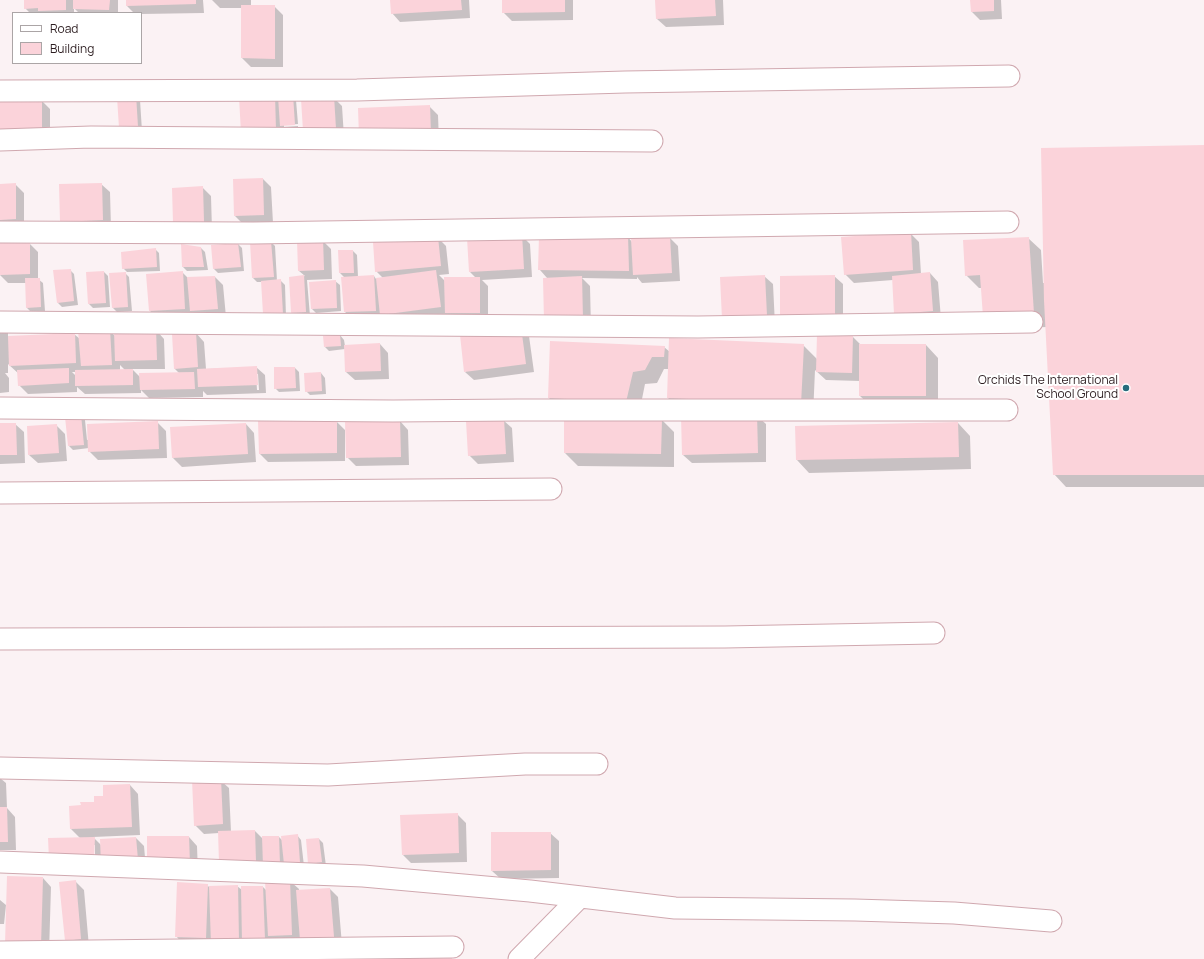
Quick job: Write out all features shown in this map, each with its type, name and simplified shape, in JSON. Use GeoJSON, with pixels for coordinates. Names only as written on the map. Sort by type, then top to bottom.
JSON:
{"type":"FeatureCollection","features":[{"type":"Feature","properties":{"kind":"street"},"geometry":{"type":"LineString","coordinates":[[0,91],[357,90],[624,82],[1009,76]]}},
{"type":"Feature","properties":{"kind":"street"},"geometry":{"type":"LineString","coordinates":[[0,140],[91,137],[652,141]]}},
{"type":"Feature","properties":{"kind":"street"},"geometry":{"type":"LineString","coordinates":[[0,232],[253,233],[1008,222]]}},
{"type":"Feature","properties":{"kind":"street"},"geometry":{"type":"LineString","coordinates":[[0,322],[698,327],[1032,322]]}},
{"type":"Feature","properties":{"kind":"street"},"geometry":{"type":"LineString","coordinates":[[0,408],[370,411],[1007,410]]}},
{"type":"Feature","properties":{"kind":"street"},"geometry":{"type":"LineString","coordinates":[[0,493],[550,489]]}},
{"type":"Feature","properties":{"kind":"street"},"geometry":{"type":"LineString","coordinates":[[0,639],[724,637],[934,633]]}},
{"type":"Feature","properties":{"kind":"street"},"geometry":{"type":"LineString","coordinates":[[0,768],[328,775],[525,764],[598,764]]}},
{"type":"Feature","properties":{"kind":"street"},"geometry":{"type":"LineString","coordinates":[[0,862],[363,876],[530,891],[674,908],[855,910],[954,913],[1051,921]]}},
{"type":"Feature","properties":{"kind":"street"},"geometry":{"type":"LineString","coordinates":[[519,959],[580,897]]}},
{"type":"Feature","properties":{"kind":"street"},"geometry":{"type":"LineString","coordinates":[[0,952],[453,947]]}},
{"type":"Feature","properties":{"kind":"building"},"geometry":{"type":"Polygon","coordinates":[[[24,0],[66,0],[66,10],[38,11],[38,8],[24,9],[24,0]]]}},
{"type":"Feature","properties":{"kind":"building"},"geometry":{"type":"Polygon","coordinates":[[[73,0],[110,0],[109,10],[73,9],[73,0]]]}},
{"type":"Feature","properties":{"kind":"building"},"geometry":{"type":"Polygon","coordinates":[[[126,0],[196,0],[196,4],[126,6],[126,0]]]}},
{"type":"Feature","properties":{"kind":"building"},"geometry":{"type":"Polygon","coordinates":[[[390,0],[461,0],[462,10],[391,14],[390,0]]]}},
{"type":"Feature","properties":{"kind":"building"},"geometry":{"type":"Polygon","coordinates":[[[502,0],[565,0],[565,12],[502,13],[502,0]]]}},
{"type":"Feature","properties":{"kind":"building"},"geometry":{"type":"Polygon","coordinates":[[[655,0],[715,0],[716,16],[656,19],[655,0]]]}},
{"type":"Feature","properties":{"kind":"building"},"geometry":{"type":"Polygon","coordinates":[[[970,0],[994,0],[994,11],[971,12],[970,0]]]}},
{"type":"Feature","properties":{"kind":"building"},"geometry":{"type":"Polygon","coordinates":[[[241,5],[275,5],[275,59],[241,58],[241,5]]]}},
{"type":"Feature","properties":{"kind":"building"},"geometry":{"type":"Polygon","coordinates":[[[136,95],[138,127],[119,128],[117,97],[136,95]]]}},
{"type":"Feature","properties":{"kind":"building"},"geometry":{"type":"Polygon","coordinates":[[[275,95],[276,131],[241,133],[239,97],[275,95]]]}},
{"type":"Feature","properties":{"kind":"building"},"geometry":{"type":"Polygon","coordinates":[[[293,95],[295,125],[280,126],[278,96],[293,95]]]}},
{"type":"Feature","properties":{"kind":"building"},"geometry":{"type":"Polygon","coordinates":[[[334,96],[336,129],[303,131],[301,99],[334,96]]]}},
{"type":"Feature","properties":{"kind":"building"},"geometry":{"type":"Polygon","coordinates":[[[0,99],[42,99],[42,130],[0,130],[0,99]]]}},
{"type":"Feature","properties":{"kind":"building"},"geometry":{"type":"Polygon","coordinates":[[[430,105],[431,134],[359,137],[358,108],[430,105]]]}},
{"type":"Feature","properties":{"kind":"building","name":"Orchids The International School Ground"},"geometry":{"type":"Polygon","coordinates":[[[1204,145],[1204,475],[1053,475],[1044,300],[1041,148],[1204,145]]]}},
{"type":"Feature","properties":{"kind":"building"},"geometry":{"type":"Polygon","coordinates":[[[263,178],[264,215],[234,216],[233,179],[263,178]]]}},
{"type":"Feature","properties":{"kind":"building"},"geometry":{"type":"Polygon","coordinates":[[[16,183],[16,219],[0,220],[0,184],[16,183]]]}},
{"type":"Feature","properties":{"kind":"building"},"geometry":{"type":"Polygon","coordinates":[[[102,183],[103,220],[60,222],[59,184],[102,183]]]}},
{"type":"Feature","properties":{"kind":"building"},"geometry":{"type":"Polygon","coordinates":[[[203,186],[204,222],[173,223],[172,188],[203,186]]]}},
{"type":"Feature","properties":{"kind":"building"},"geometry":{"type":"Polygon","coordinates":[[[911,232],[913,270],[844,275],[841,237],[911,232]]]}},
{"type":"Feature","properties":{"kind":"building"},"geometry":{"type":"Polygon","coordinates":[[[522,234],[524,269],[469,272],[467,238],[522,234]]]}},
{"type":"Feature","properties":{"kind":"building"},"geometry":{"type":"Polygon","coordinates":[[[539,236],[628,236],[629,271],[538,270],[539,236]]]}},
{"type":"Feature","properties":{"kind":"building"},"geometry":{"type":"Polygon","coordinates":[[[670,236],[672,273],[633,275],[631,238],[670,236]]]}},
{"type":"Feature","properties":{"kind":"building"},"geometry":{"type":"Polygon","coordinates":[[[438,237],[441,266],[375,272],[373,242],[438,237]]]}},
{"type":"Feature","properties":{"kind":"building"},"geometry":{"type":"Polygon","coordinates":[[[1029,237],[1034,314],[983,317],[980,275],[965,276],[963,240],[1029,237]]]}},
{"type":"Feature","properties":{"kind":"building"},"geometry":{"type":"Polygon","coordinates":[[[323,239],[324,270],[298,271],[297,240],[323,239]]]}},
{"type":"Feature","properties":{"kind":"building"},"geometry":{"type":"Polygon","coordinates":[[[271,241],[274,277],[252,278],[250,242],[271,241]]]}},
{"type":"Feature","properties":{"kind":"building"},"geometry":{"type":"Polygon","coordinates":[[[30,242],[30,274],[0,275],[0,243],[30,242]]]}},
{"type":"Feature","properties":{"kind":"building"},"geometry":{"type":"Polygon","coordinates":[[[238,243],[241,267],[213,269],[211,245],[238,243]]]}},
{"type":"Feature","properties":{"kind":"building"},"geometry":{"type":"Polygon","coordinates":[[[181,244],[201,247],[204,267],[182,267],[181,244]]]}},
{"type":"Feature","properties":{"kind":"building"},"geometry":{"type":"Polygon","coordinates":[[[156,248],[157,267],[122,269],[121,252],[156,248]]]}},
{"type":"Feature","properties":{"kind":"building"},"geometry":{"type":"Polygon","coordinates":[[[338,250],[353,250],[354,273],[339,273],[338,250]]]}},
{"type":"Feature","properties":{"kind":"building"},"geometry":{"type":"Polygon","coordinates":[[[71,269],[74,301],[57,303],[53,270],[71,269]]]}},
{"type":"Feature","properties":{"kind":"building"},"geometry":{"type":"Polygon","coordinates":[[[436,270],[441,307],[380,315],[376,278],[436,270]]]}},
{"type":"Feature","properties":{"kind":"building"},"geometry":{"type":"Polygon","coordinates":[[[104,271],[106,303],[88,304],[86,272],[104,271]]]}},
{"type":"Feature","properties":{"kind":"building"},"geometry":{"type":"Polygon","coordinates":[[[183,271],[185,309],[149,311],[146,274],[183,271]]]}},
{"type":"Feature","properties":{"kind":"building"},"geometry":{"type":"Polygon","coordinates":[[[126,272],[128,307],[112,308],[109,273],[126,272]]]}},
{"type":"Feature","properties":{"kind":"building"},"geometry":{"type":"Polygon","coordinates":[[[930,272],[933,311],[894,314],[892,276],[930,272]]]}},
{"type":"Feature","properties":{"kind":"building"},"geometry":{"type":"Polygon","coordinates":[[[304,275],[306,312],[291,313],[289,277],[304,275]]]}},
{"type":"Feature","properties":{"kind":"building"},"geometry":{"type":"Polygon","coordinates":[[[374,275],[376,311],[344,312],[341,277],[374,275]]]}},
{"type":"Feature","properties":{"kind":"building"},"geometry":{"type":"Polygon","coordinates":[[[765,275],[767,316],[722,319],[720,277],[765,275]]]}},
{"type":"Feature","properties":{"kind":"building"},"geometry":{"type":"Polygon","coordinates":[[[835,275],[835,317],[780,318],[780,276],[835,275]]]}},
{"type":"Feature","properties":{"kind":"building"},"geometry":{"type":"Polygon","coordinates":[[[215,276],[218,309],[190,311],[187,277],[215,276]]]}},
{"type":"Feature","properties":{"kind":"building"},"geometry":{"type":"Polygon","coordinates":[[[582,276],[583,320],[544,321],[543,278],[582,276]]]}},
{"type":"Feature","properties":{"kind":"building"},"geometry":{"type":"Polygon","coordinates":[[[444,277],[480,277],[480,313],[445,313],[444,277]]]}},
{"type":"Feature","properties":{"kind":"building"},"geometry":{"type":"Polygon","coordinates":[[[25,278],[40,278],[41,307],[26,308],[25,278]]]}},
{"type":"Feature","properties":{"kind":"building"},"geometry":{"type":"Polygon","coordinates":[[[281,279],[283,314],[263,314],[261,281],[281,279]]]}},
{"type":"Feature","properties":{"kind":"building"},"geometry":{"type":"Polygon","coordinates":[[[336,280],[337,308],[311,309],[309,282],[336,280]]]}},
{"type":"Feature","properties":{"kind":"building"},"geometry":{"type":"Polygon","coordinates":[[[521,327],[526,364],[464,372],[460,335],[521,327]]]}},
{"type":"Feature","properties":{"kind":"building"},"geometry":{"type":"Polygon","coordinates":[[[110,329],[112,365],[81,366],[78,331],[110,329]]]}},
{"type":"Feature","properties":{"kind":"building"},"geometry":{"type":"Polygon","coordinates":[[[156,329],[157,360],[115,361],[114,330],[156,329]]]}},
{"type":"Feature","properties":{"kind":"building"},"geometry":{"type":"Polygon","coordinates":[[[196,332],[198,367],[174,369],[172,334],[196,332]]]}},
{"type":"Feature","properties":{"kind":"building"},"geometry":{"type":"Polygon","coordinates":[[[75,333],[76,363],[9,366],[8,336],[75,333]]]}},
{"type":"Feature","properties":{"kind":"building"},"geometry":{"type":"Polygon","coordinates":[[[340,334],[341,346],[324,347],[323,336],[340,334]]]}},
{"type":"Feature","properties":{"kind":"building"},"geometry":{"type":"Polygon","coordinates":[[[817,334],[853,335],[852,373],[816,372],[817,334]]]}},
{"type":"Feature","properties":{"kind":"building"},"geometry":{"type":"Polygon","coordinates":[[[669,338],[804,344],[801,404],[667,398],[669,338]]]}},
{"type":"Feature","properties":{"kind":"building"},"geometry":{"type":"Polygon","coordinates":[[[550,341],[665,346],[664,357],[652,357],[645,370],[633,372],[626,402],[548,398],[550,341]]]}},
{"type":"Feature","properties":{"kind":"building"},"geometry":{"type":"Polygon","coordinates":[[[380,343],[381,371],[345,372],[344,345],[380,343]]]}},
{"type":"Feature","properties":{"kind":"building"},"geometry":{"type":"Polygon","coordinates":[[[859,344],[926,344],[926,396],[859,396],[859,344]]]}},
{"type":"Feature","properties":{"kind":"building"},"geometry":{"type":"Polygon","coordinates":[[[257,366],[258,385],[198,387],[197,369],[257,366]]]}},
{"type":"Feature","properties":{"kind":"building"},"geometry":{"type":"Polygon","coordinates":[[[274,367],[295,367],[296,388],[274,389],[274,367]]]}},
{"type":"Feature","properties":{"kind":"building"},"geometry":{"type":"Polygon","coordinates":[[[69,368],[69,383],[18,386],[17,370],[69,368]]]}},
{"type":"Feature","properties":{"kind":"building"},"geometry":{"type":"Polygon","coordinates":[[[133,369],[133,385],[75,386],[75,370],[133,369]]]}},
{"type":"Feature","properties":{"kind":"building"},"geometry":{"type":"Polygon","coordinates":[[[194,372],[195,389],[140,390],[139,373],[194,372]]]}},
{"type":"Feature","properties":{"kind":"building"},"geometry":{"type":"Polygon","coordinates":[[[321,372],[322,391],[305,392],[304,373],[321,372]]]}},
{"type":"Feature","properties":{"kind":"building"},"geometry":{"type":"Polygon","coordinates":[[[81,415],[84,445],[68,446],[65,417],[81,415]]]}},
{"type":"Feature","properties":{"kind":"building"},"geometry":{"type":"Polygon","coordinates":[[[757,415],[758,453],[682,455],[681,416],[757,415]]]}},
{"type":"Feature","properties":{"kind":"building"},"geometry":{"type":"Polygon","coordinates":[[[564,418],[662,419],[661,454],[564,453],[564,418]]]}},
{"type":"Feature","properties":{"kind":"building"},"geometry":{"type":"Polygon","coordinates":[[[504,419],[506,454],[468,456],[466,421],[504,419]]]}},
{"type":"Feature","properties":{"kind":"building"},"geometry":{"type":"Polygon","coordinates":[[[337,420],[337,453],[259,454],[258,421],[337,420]]]}},
{"type":"Feature","properties":{"kind":"building"},"geometry":{"type":"Polygon","coordinates":[[[400,420],[401,457],[346,458],[345,421],[400,420]]]}},
{"type":"Feature","properties":{"kind":"building"},"geometry":{"type":"Polygon","coordinates":[[[158,421],[159,449],[88,452],[87,424],[158,421]]]}},
{"type":"Feature","properties":{"kind":"building"},"geometry":{"type":"Polygon","coordinates":[[[958,422],[959,457],[796,460],[795,426],[958,422]]]}},
{"type":"Feature","properties":{"kind":"building"},"geometry":{"type":"Polygon","coordinates":[[[0,423],[16,423],[17,455],[0,455],[0,423]]]}},
{"type":"Feature","properties":{"kind":"building"},"geometry":{"type":"Polygon","coordinates":[[[246,423],[248,454],[172,458],[170,427],[246,423]]]}},
{"type":"Feature","properties":{"kind":"building"},"geometry":{"type":"Polygon","coordinates":[[[57,424],[59,453],[28,455],[27,426],[57,424]]]}},
{"type":"Feature","properties":{"kind":"building"},"geometry":{"type":"Polygon","coordinates":[[[221,779],[223,824],[194,826],[192,780],[221,779]]]}},
{"type":"Feature","properties":{"kind":"building"},"geometry":{"type":"Polygon","coordinates":[[[130,784],[132,827],[70,829],[69,806],[81,805],[80,802],[94,802],[94,796],[103,796],[103,785],[130,784]]]}},
{"type":"Feature","properties":{"kind":"building"},"geometry":{"type":"Polygon","coordinates":[[[0,807],[7,807],[8,842],[0,842],[0,807]]]}},
{"type":"Feature","properties":{"kind":"building"},"geometry":{"type":"Polygon","coordinates":[[[458,813],[459,853],[402,855],[400,815],[458,813]]]}},
{"type":"Feature","properties":{"kind":"building"},"geometry":{"type":"Polygon","coordinates":[[[255,830],[256,862],[219,863],[218,831],[255,830]]]}},
{"type":"Feature","properties":{"kind":"building"},"geometry":{"type":"Polygon","coordinates":[[[491,832],[551,832],[551,870],[491,871],[491,832]]]}},
{"type":"Feature","properties":{"kind":"building"},"geometry":{"type":"Polygon","coordinates":[[[298,834],[300,863],[284,864],[281,836],[298,834]]]}},
{"type":"Feature","properties":{"kind":"building"},"geometry":{"type":"Polygon","coordinates":[[[147,836],[189,836],[190,865],[147,866],[147,836]]]}},
{"type":"Feature","properties":{"kind":"building"},"geometry":{"type":"Polygon","coordinates":[[[262,836],[279,836],[280,865],[263,865],[262,836]]]}},
{"type":"Feature","properties":{"kind":"building"},"geometry":{"type":"Polygon","coordinates":[[[95,837],[94,860],[49,860],[48,838],[95,837]]]}},
{"type":"Feature","properties":{"kind":"building"},"geometry":{"type":"Polygon","coordinates":[[[136,837],[138,860],[101,863],[100,839],[136,837]]]}},
{"type":"Feature","properties":{"kind":"building"},"geometry":{"type":"Polygon","coordinates":[[[319,838],[322,862],[308,864],[306,839],[319,838]]]}},
{"type":"Feature","properties":{"kind":"building"},"geometry":{"type":"Polygon","coordinates":[[[7,876],[43,877],[41,945],[5,944],[7,876]]]}},
{"type":"Feature","properties":{"kind":"building"},"geometry":{"type":"Polygon","coordinates":[[[76,880],[81,939],[65,941],[59,882],[76,880]]]}},
{"type":"Feature","properties":{"kind":"building"},"geometry":{"type":"Polygon","coordinates":[[[290,880],[292,935],[268,936],[265,881],[290,880]]]}},
{"type":"Feature","properties":{"kind":"building"},"geometry":{"type":"Polygon","coordinates":[[[177,882],[208,884],[206,938],[175,937],[177,882]]]}},
{"type":"Feature","properties":{"kind":"building"},"geometry":{"type":"Polygon","coordinates":[[[238,885],[239,942],[211,943],[209,886],[238,885]]]}},
{"type":"Feature","properties":{"kind":"building"},"geometry":{"type":"Polygon","coordinates":[[[241,886],[263,886],[265,940],[242,941],[241,886]]]}},
{"type":"Feature","properties":{"kind":"building"},"geometry":{"type":"Polygon","coordinates":[[[330,888],[334,937],[300,940],[296,890],[330,888]]]}},
{"type":"Feature","properties":{"kind":"building"},"geometry":{"type":"Polygon","coordinates":[[[452,956],[452,959],[394,959],[394,958],[452,956]]]}},
{"type":"Feature","properties":{"kind":"place","name":"Orchids The International School Ground"},"geometry":{"type":"Point","coordinates":[1126,388]}}]}
